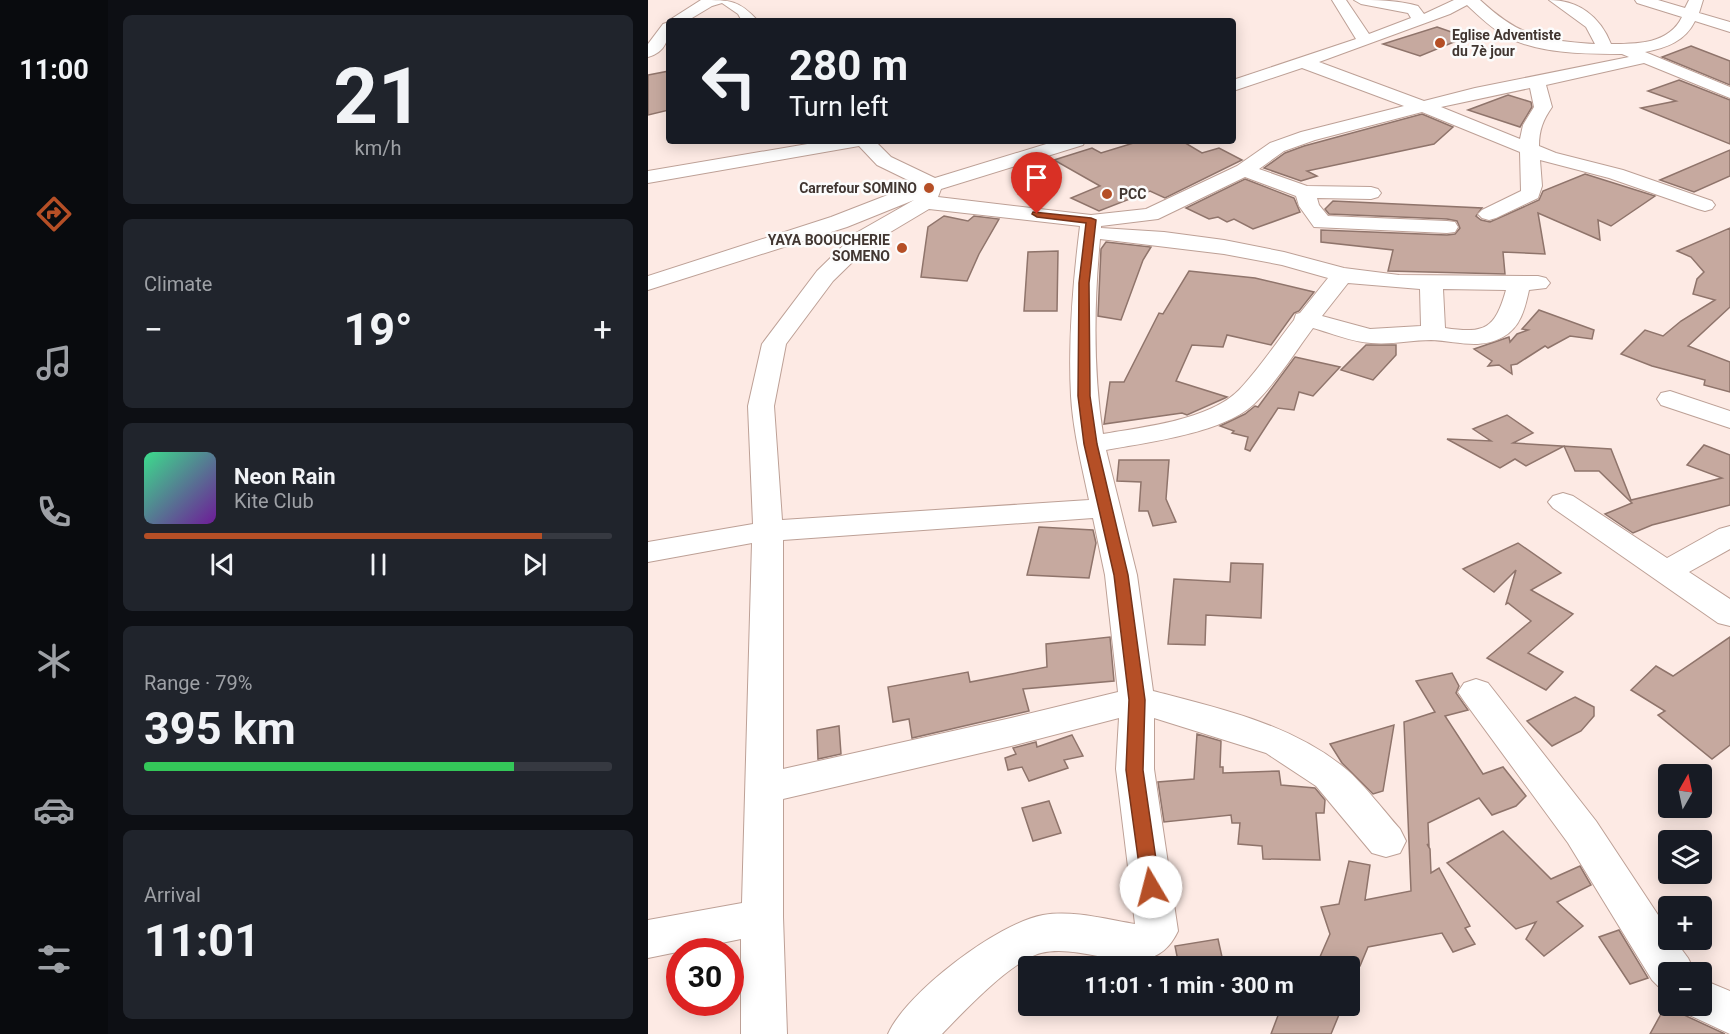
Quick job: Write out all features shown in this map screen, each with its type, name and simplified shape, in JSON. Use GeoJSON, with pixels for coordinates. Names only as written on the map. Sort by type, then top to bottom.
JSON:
{"type":"FeatureCollection","features":[{"type":"Feature","properties":{"kind":"street"},"geometry":{"type":"LineString","coordinates":[[681,18],[707,3],[718,0]]}},
{"type":"Feature","properties":{"kind":"street"},"geometry":{"type":"LineString","coordinates":[[726,0],[743,11],[748,18]]}},
{"type":"Feature","properties":{"kind":"street"},"geometry":{"type":"LineString","coordinates":[[1339,0],[1365,41]]}},
{"type":"Feature","properties":{"kind":"street"},"geometry":{"type":"LineString","coordinates":[[1361,0],[1415,10],[1461,4],[1465,0]]}},
{"type":"Feature","properties":{"kind":"street"},"geometry":{"type":"LineString","coordinates":[[1471,0],[1498,25],[1519,36],[1545,43],[1605,49],[1652,46],[1675,38],[1681,32],[1694,7]]}},
{"type":"Feature","properties":{"kind":"street"},"geometry":{"type":"LineString","coordinates":[[1556,0],[1582,14],[1597,27],[1605,49]]}},
{"type":"Feature","properties":{"kind":"street"},"geometry":{"type":"LineString","coordinates":[[1642,0],[1694,7],[1729,27]]}},
{"type":"Feature","properties":{"kind":"street"},"geometry":{"type":"LineString","coordinates":[[1236,85],[1365,41],[1415,10]]}},
{"type":"Feature","properties":{"kind":"street"},"geometry":{"type":"LineString","coordinates":[[648,52],[658,44],[666,32]]}},
{"type":"Feature","properties":{"kind":"street"},"geometry":{"type":"LineString","coordinates":[[1625,49],[1730,93]]}},
{"type":"Feature","properties":{"kind":"street"},"geometry":{"type":"LineString","coordinates":[[1090,227],[1151,215],[1244,170],[1277,147],[1308,136],[1475,93],[1645,58]]}},
{"type":"Feature","properties":{"kind":"street"},"geometry":{"type":"LineString","coordinates":[[1302,62],[1422,106],[1528,150],[1616,174],[1705,205]]}},
{"type":"Feature","properties":{"kind":"street"},"geometry":{"type":"LineString","coordinates":[[1489,214],[1531,194],[1533,183],[1528,150],[1531,127],[1543,107],[1537,82]]}},
{"type":"Feature","properties":{"kind":"street"},"geometry":{"type":"LineString","coordinates":[[648,177],[696,171],[749,159],[839,144]]}},
{"type":"Feature","properties":{"kind":"street"},"geometry":{"type":"LineString","coordinates":[[867,144],[884,161],[929,194],[1090,227],[1275,256],[1342,274],[1399,282],[1529,284],[1509,317],[1494,332],[1468,340],[1433,333],[1370,336],[1305,319]]}},
{"type":"Feature","properties":{"kind":"street"},"geometry":{"type":"LineString","coordinates":[[648,283],[929,194],[1068,144]]}},
{"type":"Feature","properties":{"kind":"street"},"geometry":{"type":"LineString","coordinates":[[1244,170],[1305,192],[1371,193]]}},
{"type":"Feature","properties":{"kind":"street"},"geometry":{"type":"LineString","coordinates":[[1305,192],[1310,206],[1322,222],[1447,227]]}},
{"type":"Feature","properties":{"kind":"street"},"geometry":{"type":"LineString","coordinates":[[764,1034],[762,917],[768,531],[761,406],[774,344],[825,276],[864,238],[929,194]]}},
{"type":"Feature","properties":{"kind":"street"},"geometry":{"type":"LineString","coordinates":[[911,1034],[972,976],[1018,942],[1041,934],[1062,932],[1138,943],[1148,940],[1158,931],[1135,770],[1137,700],[1121,575],[1091,444],[1084,396],[1084,283],[1090,227]]}},
{"type":"Feature","properties":{"kind":"street"},"geometry":{"type":"LineString","coordinates":[[1091,444],[1183,428],[1224,411],[1247,397],[1342,274]]}},
{"type":"Feature","properties":{"kind":"street"},"geometry":{"type":"LineString","coordinates":[[1431,283],[1433,333]]}},
{"type":"Feature","properties":{"kind":"street"},"geometry":{"type":"LineString","coordinates":[[1670,399],[1730,420]]}},
{"type":"Feature","properties":{"kind":"street"},"geometry":{"type":"LineString","coordinates":[[1563,502],[1730,615]]}},
{"type":"Feature","properties":{"kind":"street"},"geometry":{"type":"LineString","coordinates":[[648,552],[768,531],[1106,508]]}},
{"type":"Feature","properties":{"kind":"street"},"geometry":{"type":"LineString","coordinates":[[1666,572],[1730,536]]}},
{"type":"Feature","properties":{"kind":"street"},"geometry":{"type":"LineString","coordinates":[[1476,692],[1582,832],[1664,962]]}},
{"type":"Feature","properties":{"kind":"street"},"geometry":{"type":"LineString","coordinates":[[764,788],[1011,732],[1137,700],[1198,716],[1279,743],[1329,776],[1386,842]]}},
{"type":"Feature","properties":{"kind":"street"},"geometry":{"type":"LineString","coordinates":[[648,939],[762,917]]}},
{"type":"Feature","properties":{"kind":"street"},"geometry":{"type":"LineString","coordinates":[[1712,1004],[1730,1013]]}},
{"type":"Feature","properties":{"kind":"building"},"geometry":{"type":"Polygon","coordinates":[[[1437,27],[1466,37],[1420,56],[1383,44],[1437,27]]]}},
{"type":"Feature","properties":{"kind":"building"},"geometry":{"type":"Polygon","coordinates":[[[1691,46],[1730,61],[1730,85],[1662,57],[1691,46]]]}},
{"type":"Feature","properties":{"kind":"building"},"geometry":{"type":"Polygon","coordinates":[[[666,72],[666,111],[648,115],[648,75],[666,72]]]}},
{"type":"Feature","properties":{"kind":"building"},"geometry":{"type":"Polygon","coordinates":[[[1679,80],[1730,100],[1730,144],[1641,108],[1676,101],[1648,91],[1679,80]]]}},
{"type":"Feature","properties":{"kind":"building"},"geometry":{"type":"Polygon","coordinates":[[[1508,95],[1531,102],[1532,107],[1520,127],[1468,110],[1508,95]]]}},
{"type":"Feature","properties":{"kind":"building"},"geometry":{"type":"Polygon","coordinates":[[[1422,114],[1453,127],[1434,144],[1307,171],[1317,176],[1301,181],[1264,168],[1285,153],[1304,146],[1422,114]]]}},
{"type":"Feature","properties":{"kind":"building"},"geometry":{"type":"Polygon","coordinates":[[[1130,144],[1187,144],[1202,153],[1219,148],[1242,160],[1165,198],[1150,191],[1099,211],[1071,198],[1100,186],[1054,160],[1092,148],[1101,153],[1130,144]]]}},
{"type":"Feature","properties":{"kind":"building"},"geometry":{"type":"Polygon","coordinates":[[[1730,150],[1730,176],[1694,192],[1660,180],[1730,150]]]}},
{"type":"Feature","properties":{"kind":"building"},"geometry":{"type":"Polygon","coordinates":[[[1585,174],[1655,196],[1611,226],[1598,220],[1600,240],[1538,213],[1545,254],[1503,252],[1505,274],[1388,271],[1393,250],[1321,242],[1321,230],[1447,235],[1455,234],[1460,228],[1457,221],[1447,219],[1329,214],[1325,209],[1333,201],[1482,208],[1476,216],[1490,222],[1539,200],[1543,191],[1585,174]]]}},
{"type":"Feature","properties":{"kind":"building"},"geometry":{"type":"Polygon","coordinates":[[[1245,179],[1294,198],[1300,212],[1253,229],[1234,219],[1227,222],[1218,217],[1209,219],[1186,208],[1245,179]]]}},
{"type":"Feature","properties":{"kind":"building"},"geometry":{"type":"Polygon","coordinates":[[[944,216],[968,221],[974,216],[999,219],[967,281],[921,277],[928,227],[944,216]]]}},
{"type":"Feature","properties":{"kind":"building"},"geometry":{"type":"Polygon","coordinates":[[[1730,228],[1730,307],[1688,346],[1730,362],[1730,392],[1704,385],[1705,380],[1652,366],[1621,354],[1645,330],[1663,336],[1681,321],[1715,300],[1693,294],[1697,279],[1704,272],[1691,257],[1677,251],[1730,228]]]}},
{"type":"Feature","properties":{"kind":"building"},"geometry":{"type":"Polygon","coordinates":[[[1106,242],[1151,247],[1143,260],[1121,320],[1098,316],[1101,249],[1106,242]]]}},
{"type":"Feature","properties":{"kind":"building"},"geometry":{"type":"Polygon","coordinates":[[[1058,251],[1057,311],[1024,311],[1028,252],[1058,251]]]}},
{"type":"Feature","properties":{"kind":"building"},"geometry":{"type":"Polygon","coordinates":[[[1189,271],[1255,278],[1314,292],[1299,311],[1294,313],[1271,345],[1227,335],[1223,347],[1192,345],[1176,381],[1227,397],[1187,415],[1182,413],[1104,424],[1110,382],[1124,382],[1159,313],[1163,314],[1189,271]]]}},
{"type":"Feature","properties":{"kind":"building"},"geometry":{"type":"Polygon","coordinates":[[[1539,310],[1594,330],[1592,339],[1570,336],[1548,348],[1545,346],[1517,364],[1511,365],[1512,374],[1499,365],[1488,366],[1492,361],[1474,349],[1509,337],[1510,342],[1517,334],[1528,330],[1522,329],[1539,310]]]}},
{"type":"Feature","properties":{"kind":"building"},"geometry":{"type":"Polygon","coordinates":[[[1366,345],[1396,345],[1396,355],[1373,380],[1341,370],[1366,345]]]}},
{"type":"Feature","properties":{"kind":"building"},"geometry":{"type":"Polygon","coordinates":[[[1295,357],[1340,367],[1313,396],[1299,392],[1294,410],[1278,408],[1250,451],[1245,449],[1248,437],[1232,433],[1234,431],[1220,426],[1245,414],[1255,406],[1258,407],[1295,357]]]}},
{"type":"Feature","properties":{"kind":"building"},"geometry":{"type":"Polygon","coordinates":[[[1507,415],[1533,433],[1513,443],[1564,446],[1526,466],[1515,459],[1500,468],[1447,439],[1491,441],[1473,429],[1507,415]]]}},
{"type":"Feature","properties":{"kind":"building"},"geometry":{"type":"Polygon","coordinates":[[[1704,445],[1730,455],[1730,505],[1652,525],[1633,533],[1605,514],[1632,503],[1599,471],[1575,471],[1564,446],[1611,449],[1631,500],[1722,478],[1687,465],[1704,445]]]}},
{"type":"Feature","properties":{"kind":"building"},"geometry":{"type":"Polygon","coordinates":[[[1119,460],[1169,460],[1166,499],[1176,522],[1153,526],[1148,511],[1139,511],[1141,482],[1117,481],[1119,460]]]}},
{"type":"Feature","properties":{"kind":"building"},"geometry":{"type":"Polygon","coordinates":[[[1039,527],[1093,530],[1096,543],[1089,578],[1027,575],[1039,527]]]}},
{"type":"Feature","properties":{"kind":"building"},"geometry":{"type":"Polygon","coordinates":[[[1518,543],[1561,573],[1531,590],[1573,614],[1528,653],[1563,672],[1546,690],[1487,658],[1531,621],[1508,603],[1506,604],[1516,570],[1494,592],[1463,569],[1518,543]]]}},
{"type":"Feature","properties":{"kind":"building"},"geometry":{"type":"Polygon","coordinates":[[[1231,563],[1263,564],[1261,618],[1206,615],[1205,645],[1168,644],[1174,579],[1230,582],[1231,563]]]}},
{"type":"Feature","properties":{"kind":"building"},"geometry":{"type":"Polygon","coordinates":[[[1110,637],[1114,681],[1023,689],[1029,711],[912,738],[909,719],[893,722],[888,687],[968,672],[970,682],[1047,667],[1046,644],[1110,637]]]}},
{"type":"Feature","properties":{"kind":"building"},"geometry":{"type":"Polygon","coordinates":[[[1730,637],[1730,745],[1712,759],[1658,715],[1665,711],[1631,690],[1656,666],[1673,676],[1730,637]]]}},
{"type":"Feature","properties":{"kind":"building"},"geometry":{"type":"Polygon","coordinates":[[[1452,673],[1459,686],[1456,693],[1468,710],[1445,716],[1483,774],[1503,767],[1526,796],[1516,806],[1492,815],[1479,798],[1428,823],[1429,846],[1427,844],[1430,849],[1431,873],[1439,868],[1470,926],[1465,928],[1475,944],[1453,952],[1442,933],[1368,947],[1360,966],[1360,956],[1320,956],[1330,934],[1321,907],[1339,904],[1349,861],[1370,865],[1365,900],[1411,891],[1404,722],[1435,712],[1416,681],[1452,673]]]}},
{"type":"Feature","properties":{"kind":"building"},"geometry":{"type":"Polygon","coordinates":[[[1575,697],[1594,707],[1594,716],[1581,731],[1552,746],[1527,721],[1575,697]]]}},
{"type":"Feature","properties":{"kind":"building"},"geometry":{"type":"Polygon","coordinates":[[[1394,725],[1383,791],[1373,794],[1342,763],[1330,744],[1394,725]]]}},
{"type":"Feature","properties":{"kind":"building"},"geometry":{"type":"Polygon","coordinates":[[[839,726],[841,754],[818,759],[817,730],[839,726]]]}},
{"type":"Feature","properties":{"kind":"building"},"geometry":{"type":"Polygon","coordinates":[[[1197,734],[1221,741],[1220,767],[1223,767],[1223,773],[1279,771],[1281,785],[1315,788],[1325,800],[1324,813],[1316,813],[1320,860],[1263,859],[1262,846],[1238,844],[1240,823],[1232,823],[1231,815],[1164,822],[1158,782],[1194,779],[1197,734]]]}},
{"type":"Feature","properties":{"kind":"building"},"geometry":{"type":"Polygon","coordinates":[[[1072,735],[1083,756],[1064,760],[1068,768],[1029,781],[1022,767],[1008,770],[1005,758],[1016,754],[1013,748],[1036,742],[1037,747],[1072,735]]]}},
{"type":"Feature","properties":{"kind":"building"},"geometry":{"type":"Polygon","coordinates":[[[1049,801],[1061,833],[1033,841],[1022,808],[1049,801]]]}},
{"type":"Feature","properties":{"kind":"building"},"geometry":{"type":"Polygon","coordinates":[[[1503,831],[1551,879],[1580,866],[1591,885],[1557,902],[1583,926],[1544,956],[1526,939],[1536,922],[1516,929],[1447,863],[1503,831]]]}},
{"type":"Feature","properties":{"kind":"building"},"geometry":{"type":"Polygon","coordinates":[[[1619,930],[1648,978],[1630,984],[1599,937],[1619,930]]]}},
{"type":"Feature","properties":{"kind":"building"},"geometry":{"type":"Polygon","coordinates":[[[1218,939],[1222,956],[1177,956],[1175,946],[1218,939]]]}},
{"type":"Feature","properties":{"kind":"building"},"geometry":{"type":"Polygon","coordinates":[[[1278,1016],[1338,1016],[1331,1034],[1271,1034],[1278,1016]]]}},
{"type":"Feature","properties":{"kind":"building"},"geometry":{"type":"Polygon","coordinates":[[[1660,1016],[1686,1016],[1725,1034],[1650,1034],[1660,1016]]]}},
{"type":"Feature","properties":{"kind":"place","name":"Eglise Adventiste du 7è jour"},"geometry":{"type":"Point","coordinates":[1440,43]}},
{"type":"Feature","properties":{"kind":"place","name":"Carrefour SOMINO"},"geometry":{"type":"Point","coordinates":[929,188]}},
{"type":"Feature","properties":{"kind":"place","name":"PCC"},"geometry":{"type":"Point","coordinates":[1107,194]}},
{"type":"Feature","properties":{"kind":"place","name":"YAYA BOOUCHERIE SOMENO"},"geometry":{"type":"Point","coordinates":[902,248]}},
{"type":"Feature","properties":{"kind":"route"},"geometry":{"type":"LineString","coordinates":[[1037,214],[1091,220],[1084,283],[1084,396],[1096,471],[1121,575],[1137,700],[1135,770],[1151,887]]}}]}
